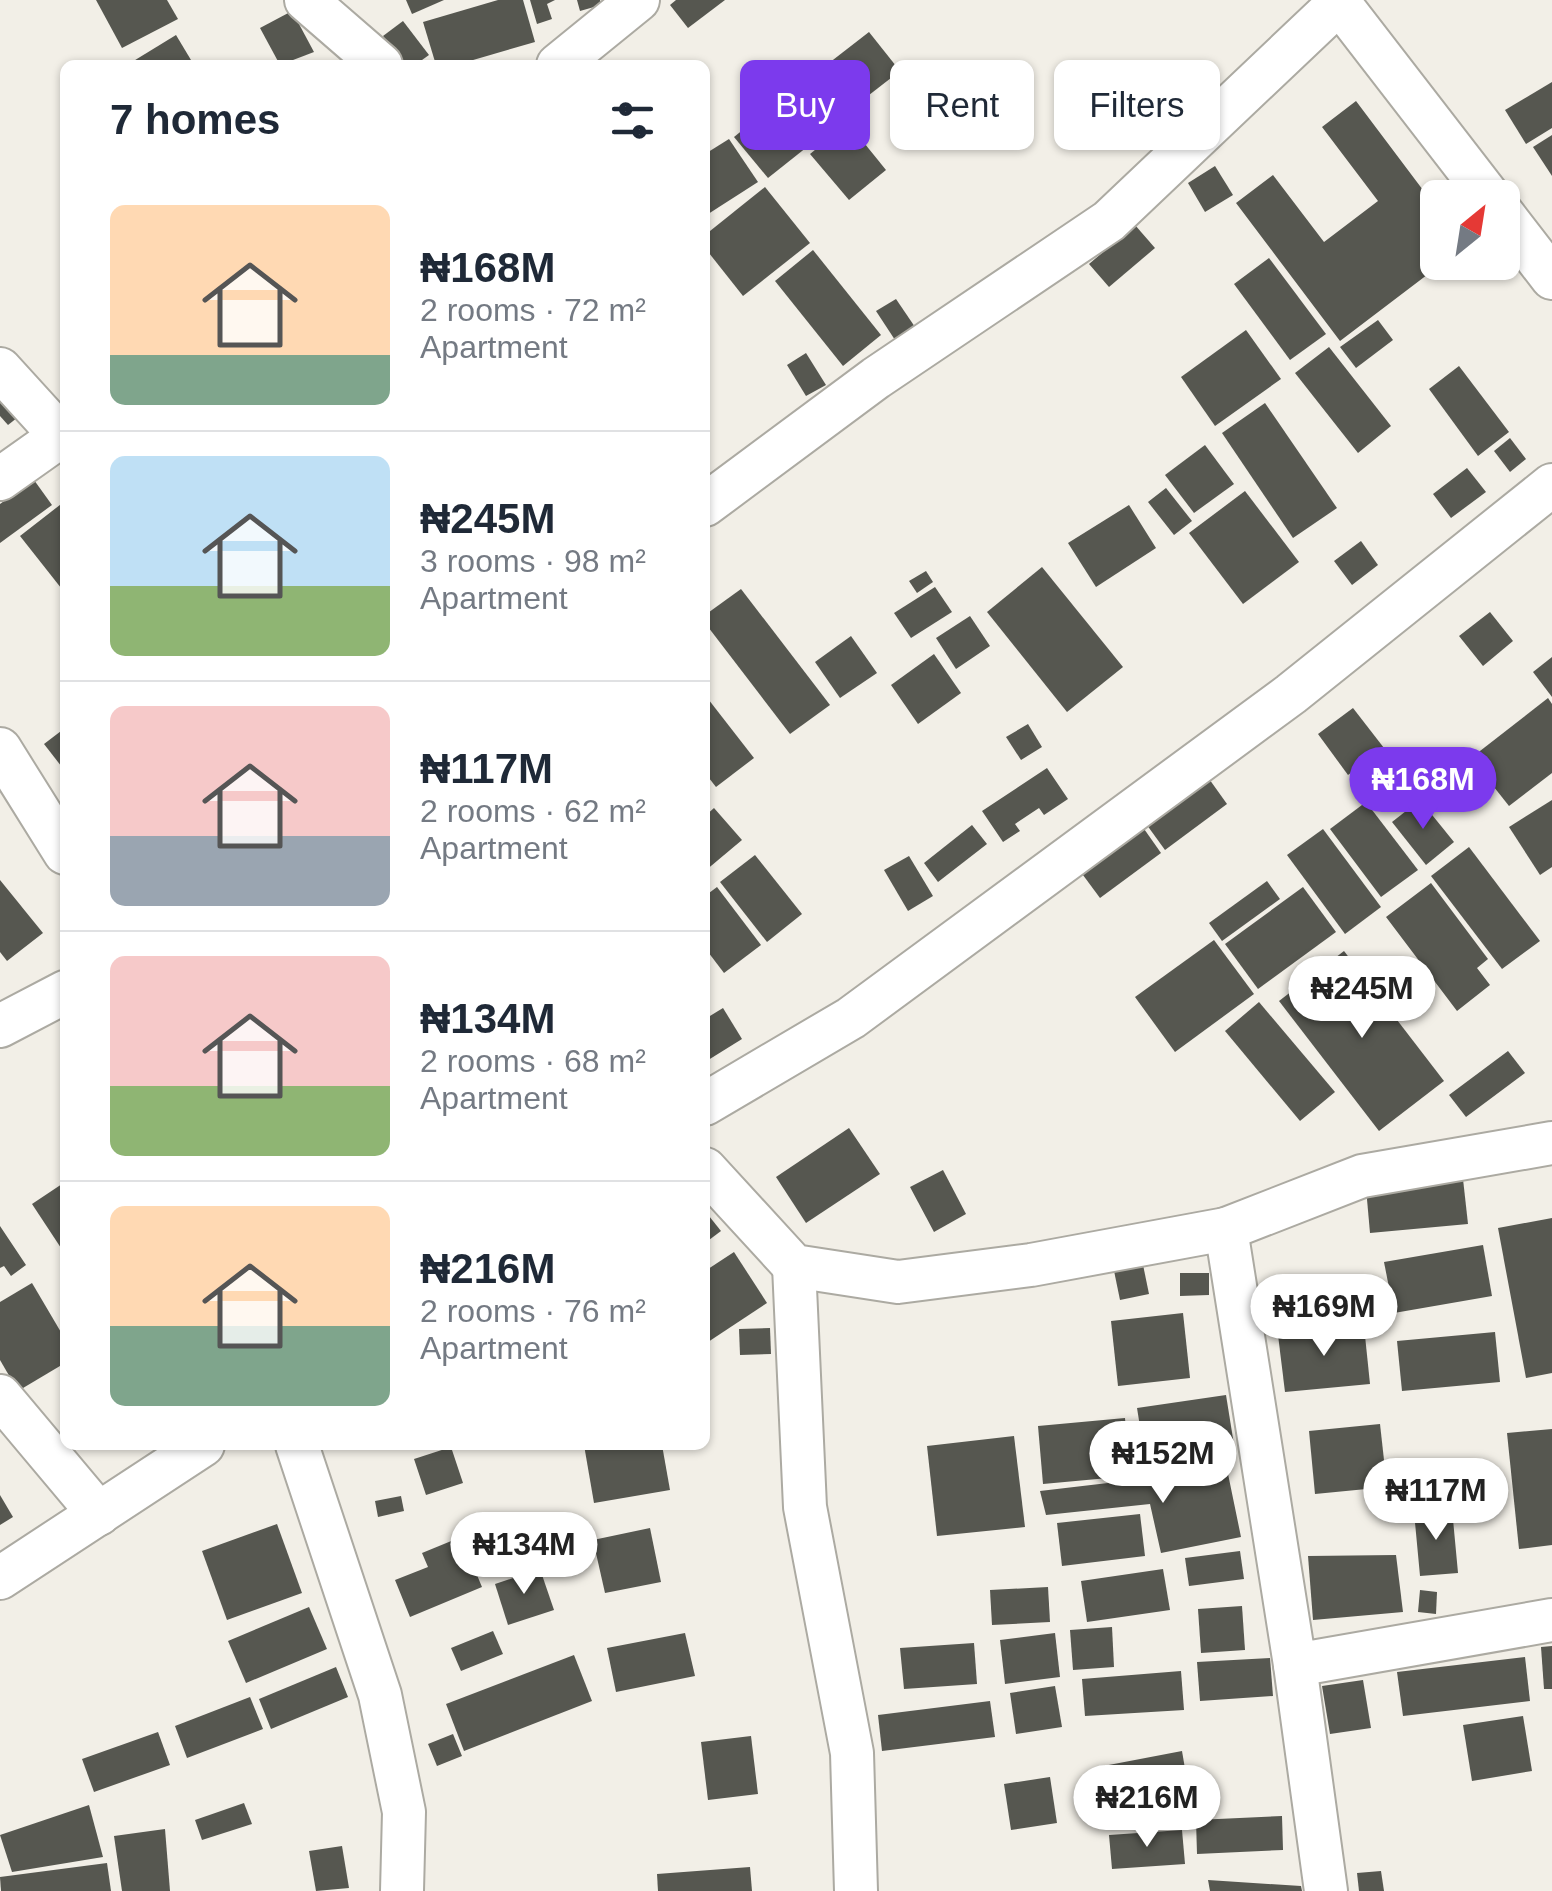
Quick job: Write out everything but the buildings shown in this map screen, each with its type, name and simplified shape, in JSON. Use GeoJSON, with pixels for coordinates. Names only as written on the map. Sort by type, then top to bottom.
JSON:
{"type":"FeatureCollection","features":[{"type":"Feature","properties":{"kind":"street"},"geometry":{"type":"LineString","coordinates":[[306,0],[375,60]]}},
{"type":"Feature","properties":{"kind":"street"},"geometry":{"type":"LineString","coordinates":[[564,60],[638,0]]}},
{"type":"Feature","properties":{"kind":"street"},"geometry":{"type":"LineString","coordinates":[[710,501],[876,378],[1109,221],[1339,0],[1476,180]]}},
{"type":"Feature","properties":{"kind":"street"},"geometry":{"type":"LineString","coordinates":[[1520,237],[1552,278]]}},
{"type":"Feature","properties":{"kind":"street"},"geometry":{"type":"LineString","coordinates":[[0,369],[60,431]]}},
{"type":"Feature","properties":{"kind":"street"},"geometry":{"type":"LineString","coordinates":[[0,480],[60,436]]}},
{"type":"Feature","properties":{"kind":"street"},"geometry":{"type":"LineString","coordinates":[[710,1101],[851,1018],[1291,694],[1552,485]]}},
{"type":"Feature","properties":{"kind":"street"},"geometry":{"type":"LineString","coordinates":[[0,749],[60,844]]}},
{"type":"Feature","properties":{"kind":"street"},"geometry":{"type":"LineString","coordinates":[[0,1026],[60,995]]}},
{"type":"Feature","properties":{"kind":"street"},"geometry":{"type":"LineString","coordinates":[[710,1175],[794,1266],[898,1282],[1031,1265],[1226,1229],[1362,1176],[1552,1144]]}},
{"type":"Feature","properties":{"kind":"street"},"geometry":{"type":"LineString","coordinates":[[1226,1229],[1253,1376],[1326,1891]]}},
{"type":"Feature","properties":{"kind":"street"},"geometry":{"type":"LineString","coordinates":[[794,1266],[804,1507],[852,1753],[856,1891]]}},
{"type":"Feature","properties":{"kind":"street"},"geometry":{"type":"LineString","coordinates":[[0,1396],[98,1514]]}},
{"type":"Feature","properties":{"kind":"street"},"geometry":{"type":"LineString","coordinates":[[0,1578],[194,1450]]}},
{"type":"Feature","properties":{"kind":"street"},"geometry":{"type":"LineString","coordinates":[[299,1450],[380,1695],[404,1812],[402,1891]]}},
{"type":"Feature","properties":{"kind":"street"},"geometry":{"type":"LineString","coordinates":[[1295,1665],[1552,1620]]}}]}
